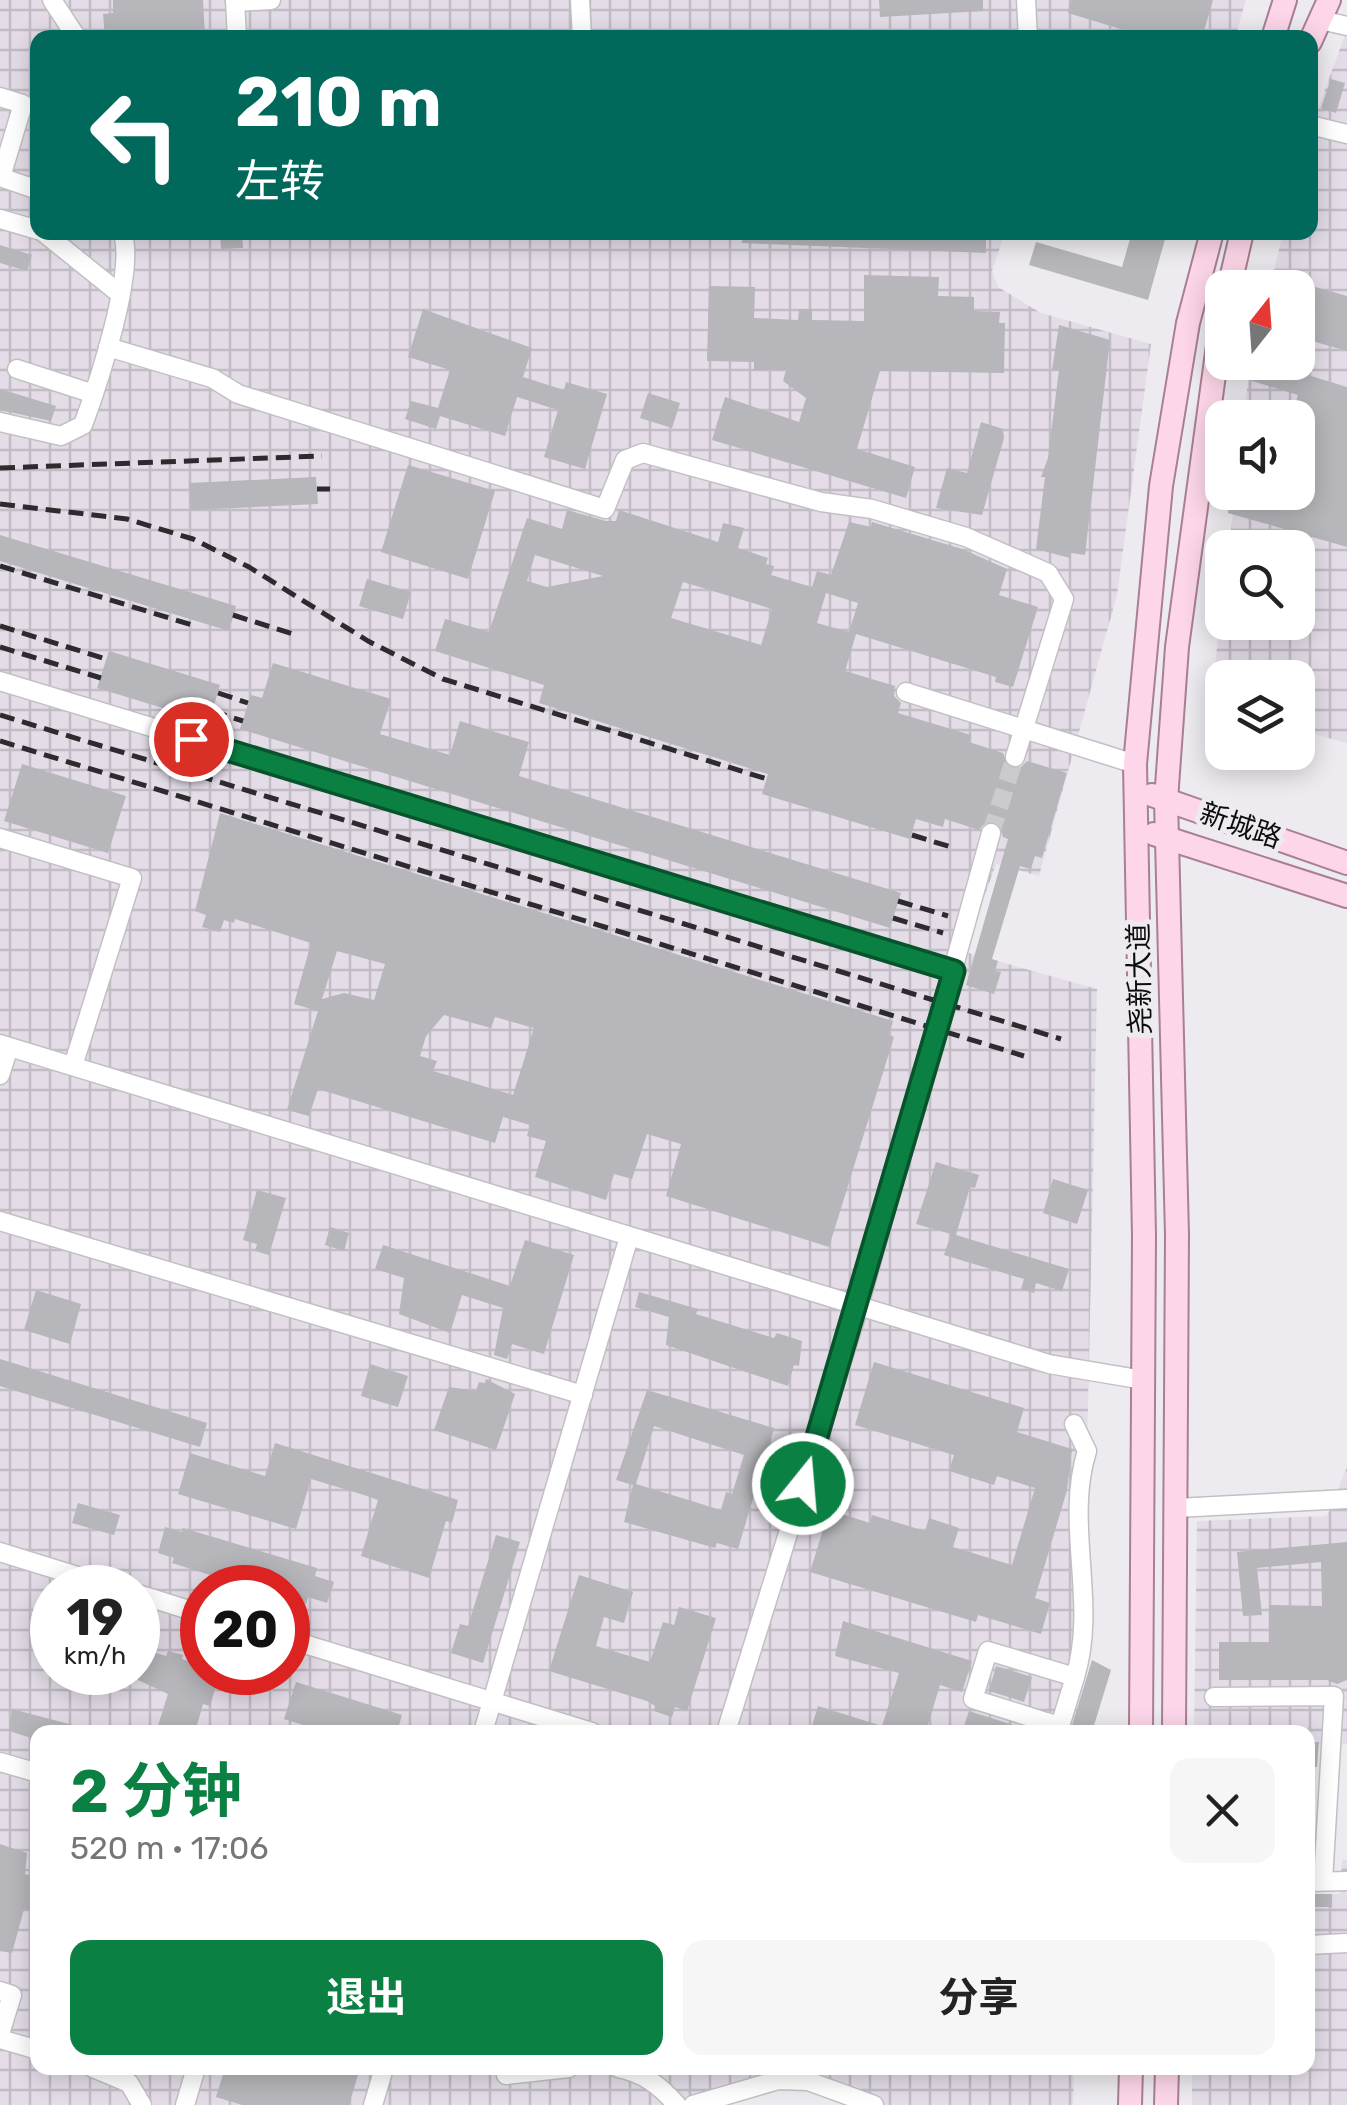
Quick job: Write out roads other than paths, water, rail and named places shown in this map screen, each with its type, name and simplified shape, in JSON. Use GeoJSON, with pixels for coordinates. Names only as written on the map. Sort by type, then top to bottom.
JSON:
{"type":"FeatureCollection","features":[{"type":"Feature","properties":{"kind":"main road"},"geometry":{"type":"LineString","coordinates":[[1275,30],[1285,0]]}},
{"type":"Feature","properties":{"kind":"main road","name":"尧新大道"},"geometry":{"type":"LineString","coordinates":[[1141,1725],[1144,1380],[1135,764],[1161,486],[1188,323],[1210,240]]}},
{"type":"Feature","properties":{"kind":"main road"},"geometry":{"type":"LineString","coordinates":[[1233,270],[1240,240]]}},
{"type":"Feature","properties":{"kind":"main road","name":"尧新大道"},"geometry":{"type":"LineString","coordinates":[[1174,1725],[1177,1236],[1166,800],[1176,647],[1213,380]]}},
{"type":"Feature","properties":{"kind":"main road","name":"新城路"},"geometry":{"type":"LineString","coordinates":[[1136,789],[1347,863]]}},
{"type":"Feature","properties":{"kind":"main road","name":"新城路"},"geometry":{"type":"LineString","coordinates":[[1136,829],[1347,896]]}},
{"type":"Feature","properties":{"kind":"main road"},"geometry":{"type":"LineString","coordinates":[[1130,2105],[1131,2075]]}},
{"type":"Feature","properties":{"kind":"main road"},"geometry":{"type":"LineString","coordinates":[[1166,2105],[1167,2075]]}},
{"type":"Feature","properties":{"kind":"lane"},"geometry":{"type":"LineString","coordinates":[[52,0],[72,30]]}},
{"type":"Feature","properties":{"kind":"lane"},"geometry":{"type":"LineString","coordinates":[[237,30],[235,1],[272,0]]}},
{"type":"Feature","properties":{"kind":"lane"},"geometry":{"type":"LineString","coordinates":[[580,0],[582,30]]}},
{"type":"Feature","properties":{"kind":"lane"},"geometry":{"type":"LineString","coordinates":[[1026,0],[1028,30]]}},
{"type":"Feature","properties":{"kind":"lane"},"geometry":{"type":"LineString","coordinates":[[1325,10],[1347,26]]}},
{"type":"Feature","properties":{"kind":"lane"},"geometry":{"type":"LineString","coordinates":[[0,96],[23,104],[0,177],[30,187]]}},
{"type":"Feature","properties":{"kind":"lane"},"geometry":{"type":"LineString","coordinates":[[1318,126],[1347,134]]}},
{"type":"Feature","properties":{"kind":"lane"},"geometry":{"type":"LineString","coordinates":[[0,219],[30,228]]}},
{"type":"Feature","properties":{"kind":"lane"},"geometry":{"type":"LineString","coordinates":[[51,240],[120,294]]}},
{"type":"Feature","properties":{"kind":"lane"},"geometry":{"type":"LineString","coordinates":[[0,422],[62,436],[83,425],[108,347],[120,294],[125,240]]}},
{"type":"Feature","properties":{"kind":"lane"},"geometry":{"type":"LineString","coordinates":[[108,347],[212,378],[238,394],[605,509],[626,460],[644,453],[821,502],[872,509],[966,537],[1048,573],[1064,599],[1015,757]]}},
{"type":"Feature","properties":{"kind":"lane"},"geometry":{"type":"LineString","coordinates":[[17,369],[94,394]]}},
{"type":"Feature","properties":{"kind":"lane"},"geometry":{"type":"LineString","coordinates":[[0,681],[954,971]]}},
{"type":"Feature","properties":{"kind":"lane"},"geometry":{"type":"LineString","coordinates":[[906,692],[1135,764]]}},
{"type":"Feature","properties":{"kind":"lane"},"geometry":{"type":"LineString","coordinates":[[728,1725],[858,1306],[992,834]]}},
{"type":"Feature","properties":{"kind":"lane"},"geometry":{"type":"LineString","coordinates":[[0,838],[132,878],[73,1066]]}},
{"type":"Feature","properties":{"kind":"lane"},"geometry":{"type":"LineString","coordinates":[[0,1076],[4,1045],[1049,1364],[1144,1380]]}},
{"type":"Feature","properties":{"kind":"lane"},"geometry":{"type":"LineString","coordinates":[[0,1221],[583,1395]]}},
{"type":"Feature","properties":{"kind":"lane"},"geometry":{"type":"LineString","coordinates":[[485,1725],[630,1236]]}},
{"type":"Feature","properties":{"kind":"lane"},"geometry":{"type":"LineString","coordinates":[[1060,1725],[1086,1643],[1078,1480],[1087,1451],[1074,1424]]}},
{"type":"Feature","properties":{"kind":"lane"},"geometry":{"type":"LineString","coordinates":[[1176,1508],[1347,1500]]}},
{"type":"Feature","properties":{"kind":"lane"},"geometry":{"type":"LineString","coordinates":[[0,1552],[42,1565]]}},
{"type":"Feature","properties":{"kind":"lane"},"geometry":{"type":"LineString","coordinates":[[310,1647],[569,1725]]}},
{"type":"Feature","properties":{"kind":"lane"},"geometry":{"type":"LineString","coordinates":[[1040,1725],[974,1699],[988,1650],[1076,1677]]}},
{"type":"Feature","properties":{"kind":"lane"},"geometry":{"type":"LineString","coordinates":[[1214,1697],[1334,1696],[1315,1881],[1347,1881]]}},
{"type":"Feature","properties":{"kind":"lane"},"geometry":{"type":"LineString","coordinates":[[0,1762],[30,1771]]}},
{"type":"Feature","properties":{"kind":"lane"},"geometry":{"type":"LineString","coordinates":[[1315,1944],[1347,1942]]}},
{"type":"Feature","properties":{"kind":"lane"},"geometry":{"type":"LineString","coordinates":[[0,1990],[12,1995],[0,2036],[30,2047]]}},
{"type":"Feature","properties":{"kind":"lane"},"geometry":{"type":"LineString","coordinates":[[111,2075],[129,2082],[142,2105]]}},
{"type":"Feature","properties":{"kind":"lane"},"geometry":{"type":"LineString","coordinates":[[185,2105],[194,2075]]}},
{"type":"Feature","properties":{"kind":"lane"},"geometry":{"type":"LineString","coordinates":[[373,2105],[382,2075]]}},
{"type":"Feature","properties":{"kind":"lane"},"geometry":{"type":"LineString","coordinates":[[642,2075],[662,2087],[677,2105]]}},
{"type":"Feature","properties":{"kind":"lane"},"geometry":{"type":"LineString","coordinates":[[693,2105],[778,2080],[808,2081],[874,2105]]}},
{"type":"Feature","properties":{"kind":"tunnel"},"geometry":{"type":"LineString","coordinates":[[991,833],[1015,757]]}},
{"type":"Feature","properties":{"kind":"railway"},"geometry":{"type":"LineString","coordinates":[[0,468],[322,456]]}},
{"type":"Feature","properties":{"kind":"railway"},"geometry":{"type":"LineString","coordinates":[[317,489],[330,489]]}},
{"type":"Feature","properties":{"kind":"railway"},"geometry":{"type":"LineString","coordinates":[[0,504],[127,519],[193,539],[249,567],[368,641],[443,679],[767,779]]}},
{"type":"Feature","properties":{"kind":"railway"},"geometry":{"type":"LineString","coordinates":[[0,566],[192,625]]}},
{"type":"Feature","properties":{"kind":"railway"},"geometry":{"type":"LineString","coordinates":[[233,615],[296,635]]}},
{"type":"Feature","properties":{"kind":"railway"},"geometry":{"type":"LineString","coordinates":[[0,626],[106,659]]}},
{"type":"Feature","properties":{"kind":"railway"},"geometry":{"type":"LineString","coordinates":[[0,647],[101,678]]}},
{"type":"Feature","properties":{"kind":"railway"},"geometry":{"type":"LineString","coordinates":[[218,693],[248,703]]}},
{"type":"Feature","properties":{"kind":"railway"},"geometry":{"type":"LineString","coordinates":[[212,711],[243,721]]}},
{"type":"Feature","properties":{"kind":"railway"},"geometry":{"type":"LineString","coordinates":[[0,715],[1061,1039]]}},
{"type":"Feature","properties":{"kind":"railway"},"geometry":{"type":"LineString","coordinates":[[0,741],[1024,1056]]}},
{"type":"Feature","properties":{"kind":"railway"},"geometry":{"type":"LineString","coordinates":[[912,835],[954,848]]}},
{"type":"Feature","properties":{"kind":"railway"},"geometry":{"type":"LineString","coordinates":[[898,901],[948,916]]}},
{"type":"Feature","properties":{"kind":"railway"},"geometry":{"type":"LineString","coordinates":[[893,918],[943,933]]}}]}
